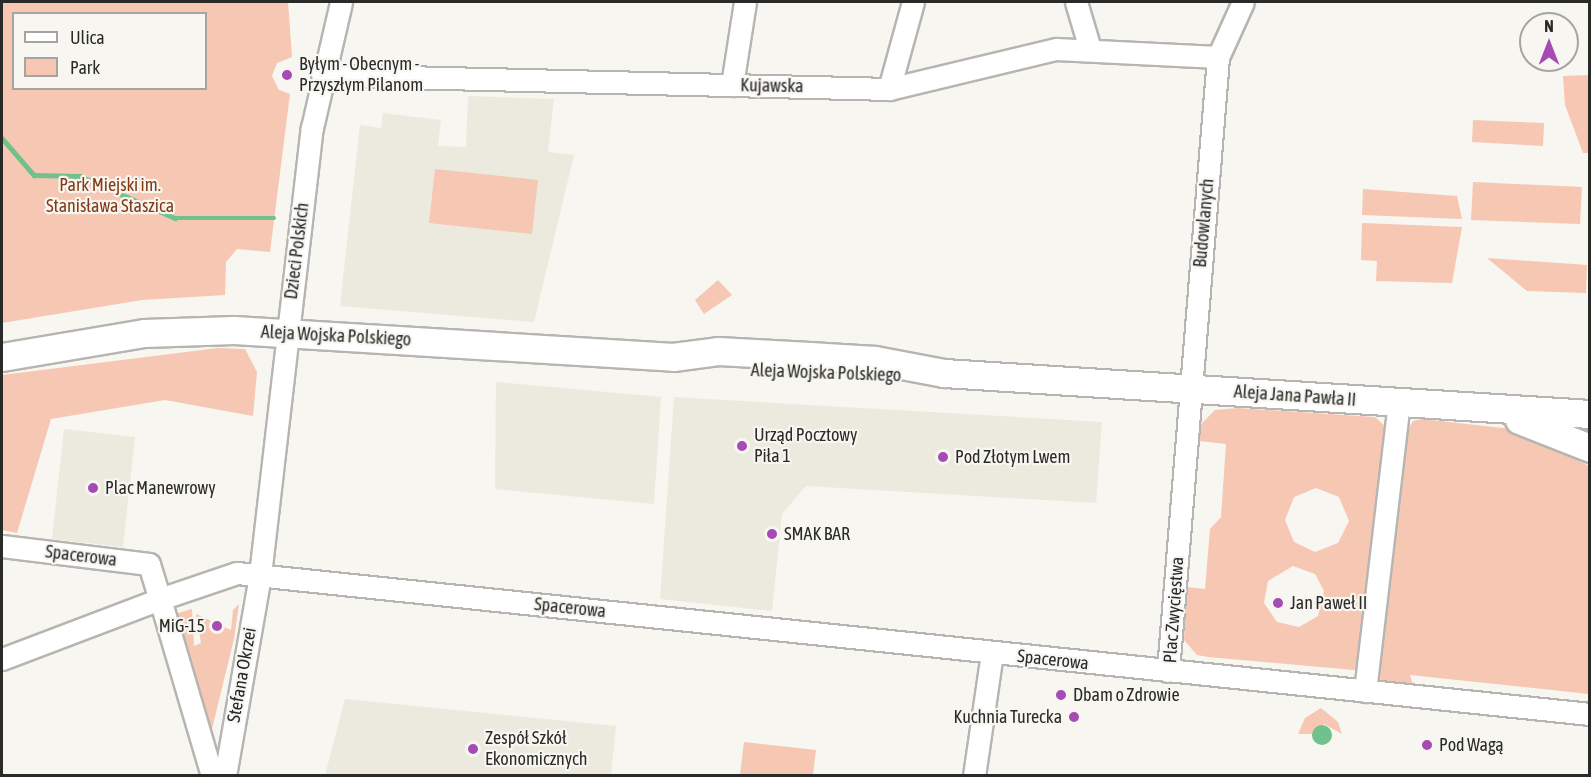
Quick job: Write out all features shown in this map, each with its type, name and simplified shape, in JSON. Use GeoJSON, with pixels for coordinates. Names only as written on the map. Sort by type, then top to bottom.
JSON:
{"type":"FeatureCollection","features":[{"type":"Feature","properties":{"kind":"main road","name":"Aleja Wojska Polskiego"},"geometry":{"type":"LineString","coordinates":[[2,357],[144,333],[287,333],[673,357],[718,368],[808,374],[874,378],[944,373],[1191,389]]}},
{"type":"Feature","properties":{"kind":"main road","name":"Aleja Jana Pawła II"},"geometry":{"type":"LineString","coordinates":[[1191,389],[1399,403]]}},
{"type":"Feature","properties":{"kind":"main road"},"geometry":{"type":"LineString","coordinates":[[1399,403],[1590,414]]}},
{"type":"Feature","properties":{"kind":"main road"},"geometry":{"type":"LineString","coordinates":[[1480,409],[1590,448]]}},
{"type":"Feature","properties":{"kind":"street","name":"Dzieci Polskich"},"geometry":{"type":"LineString","coordinates":[[260,575],[287,333],[322,75],[342,2]]}},
{"type":"Feature","properties":{"kind":"street"},"geometry":{"type":"LineString","coordinates":[[732,85],[745,2]]}},
{"type":"Feature","properties":{"kind":"street"},"geometry":{"type":"LineString","coordinates":[[889,89],[913,2]]}},
{"type":"Feature","properties":{"kind":"street"},"geometry":{"type":"LineString","coordinates":[[1076,2],[1090,49]]}},
{"type":"Feature","properties":{"kind":"street","name":"Budowlanych"},"geometry":{"type":"LineString","coordinates":[[1191,389],[1218,57],[1243,2]]}},
{"type":"Feature","properties":{"kind":"street","name":"Kujawska"},"geometry":{"type":"LineString","coordinates":[[322,75],[889,89],[1056,49],[1218,57]]}},
{"type":"Feature","properties":{"kind":"street","name":"Plac Zwycięstwa"},"geometry":{"type":"LineString","coordinates":[[1191,389],[1168,671],[1590,714]]}},
{"type":"Feature","properties":{"kind":"street"},"geometry":{"type":"LineString","coordinates":[[1365,692],[1399,403]]}},
{"type":"Feature","properties":{"kind":"street","name":"Spacerowa"},"geometry":{"type":"LineString","coordinates":[[2,546],[149,564],[160,599],[220,575],[260,575],[1168,671]]}},
{"type":"Feature","properties":{"kind":"street","name":"Stefana Okrzei"},"geometry":{"type":"LineString","coordinates":[[225,776],[260,575]]}},
{"type":"Feature","properties":{"kind":"street"},"geometry":{"type":"LineString","coordinates":[[2,659],[160,599]]}},
{"type":"Feature","properties":{"kind":"street","name":"Stefana Okrzei"},"geometry":{"type":"LineString","coordinates":[[160,599],[212,776]]}},
{"type":"Feature","properties":{"kind":"street"},"geometry":{"type":"LineString","coordinates":[[974,776],[993,653]]}},
{"type":"Feature","properties":{"kind":"shaded area"},"geometry":{"type":"Polygon","coordinates":[[[468,96],[554,99],[548,152],[574,155],[534,322],[340,306],[360,125],[381,128],[383,113],[441,120],[438,146],[466,147],[468,96]]]}},
{"type":"Feature","properties":{"kind":"shaded area"},"geometry":{"type":"Polygon","coordinates":[[[496,382],[661,397],[654,504],[495,489],[496,382]]]}},
{"type":"Feature","properties":{"kind":"shaded area"},"geometry":{"type":"Polygon","coordinates":[[[674,397],[1102,422],[1096,503],[806,486],[782,514],[772,611],[660,599],[674,397]]]}},
{"type":"Feature","properties":{"kind":"shaded area","name":"Plac Manewrowy"},"geometry":{"type":"Polygon","coordinates":[[[64,429],[135,437],[123,547],[52,539],[64,429]]]}},
{"type":"Feature","properties":{"kind":"shaded area","name":"Zespół Szkół Ekonomicznych"},"geometry":{"type":"Polygon","coordinates":[[[345,699],[616,726],[611,775],[325,775],[345,699]]]}},
{"type":"Feature","properties":{"kind":"shaded area"},"geometry":{"type":"Polygon","coordinates":[[[1322,725],[1329,728],[1332,735],[1329,742],[1322,745],[1315,742],[1312,735],[1315,728],[1322,725]]]}},
{"type":"Feature","properties":{"kind":"green space","name":"Park Miejski im. Stanisława Staszica"},"geometry":{"type":"Polygon","coordinates":[[[2,2],[288,2],[292,57],[277,63],[272,76],[279,90],[290,94],[270,252],[237,249],[226,262],[225,295],[142,300],[2,323],[2,2]]]}},
{"type":"Feature","properties":{"kind":"green space"},"geometry":{"type":"Polygon","coordinates":[[[1590,75],[1589,153],[1583,153],[1565,105],[1563,76],[1590,75]]]}},
{"type":"Feature","properties":{"kind":"green space"},"geometry":{"type":"Polygon","coordinates":[[[1473,120],[1544,123],[1543,146],[1472,142],[1473,120]]]}},
{"type":"Feature","properties":{"kind":"green space"},"geometry":{"type":"Polygon","coordinates":[[[435,169],[538,180],[532,234],[429,223],[435,169]]]}},
{"type":"Feature","properties":{"kind":"green space"},"geometry":{"type":"Polygon","coordinates":[[[1473,182],[1582,187],[1580,224],[1471,220],[1473,182]]]}},
{"type":"Feature","properties":{"kind":"green space"},"geometry":{"type":"Polygon","coordinates":[[[1363,189],[1457,196],[1462,219],[1362,215],[1363,189]]]}},
{"type":"Feature","properties":{"kind":"green space"},"geometry":{"type":"Polygon","coordinates":[[[1362,223],[1462,227],[1452,283],[1376,281],[1377,261],[1361,260],[1362,223]]]}},
{"type":"Feature","properties":{"kind":"green space"},"geometry":{"type":"Polygon","coordinates":[[[1487,258],[1587,265],[1586,293],[1527,291],[1487,258]]]}},
{"type":"Feature","properties":{"kind":"green space"},"geometry":{"type":"Polygon","coordinates":[[[718,280],[732,295],[704,314],[695,300],[718,280]]]}},
{"type":"Feature","properties":{"kind":"green space"},"geometry":{"type":"Polygon","coordinates":[[[218,348],[245,349],[257,372],[253,416],[165,400],[51,419],[17,533],[2,530],[2,375],[218,348]]]}},
{"type":"Feature","properties":{"kind":"green space"},"geometry":{"type":"Polygon","coordinates":[[[1238,408],[1375,417],[1386,427],[1359,665],[1354,670],[1208,657],[1197,655],[1184,640],[1186,587],[1205,589],[1210,529],[1221,517],[1226,444],[1199,441],[1200,425],[1215,410],[1238,408]],[[1316,488],[1294,497],[1285,520],[1294,542],[1315,552],[1338,543],[1349,521],[1339,497],[1316,488]],[[1293,566],[1268,581],[1264,603],[1277,622],[1299,627],[1318,616],[1324,591],[1315,574],[1293,566]]]}},
{"type":"Feature","properties":{"kind":"green space"},"geometry":{"type":"Polygon","coordinates":[[[1422,419],[1512,429],[1589,466],[1589,694],[1410,675],[1414,688],[1381,683],[1378,667],[1404,437],[1413,421],[1422,419]]]}},
{"type":"Feature","properties":{"kind":"green space"},"geometry":{"type":"Polygon","coordinates":[[[239,604],[234,639],[210,737],[175,614],[192,609],[194,646],[201,643],[196,614],[231,630],[233,610],[239,604]]]}},
{"type":"Feature","properties":{"kind":"green space"},"geometry":{"type":"Polygon","coordinates":[[[1321,708],[1338,722],[1342,734],[1324,724],[1315,734],[1298,734],[1305,718],[1321,708]]]}},
{"type":"Feature","properties":{"kind":"green space"},"geometry":{"type":"Polygon","coordinates":[[[744,742],[816,750],[813,775],[740,775],[744,742]]]}},
{"type":"Feature","properties":{"kind":"waterway"},"geometry":{"type":"LineString","coordinates":[[2,138],[34,175],[80,176],[175,218],[274,218]]}},
{"type":"Feature","properties":{"kind":"place","name":"Byłym - Obecnym - Przyszłym Pilanom"},"geometry":{"type":"Point","coordinates":[287,75]}},
{"type":"Feature","properties":{"kind":"place","name":"Urząd Pocztowy Piła 1"},"geometry":{"type":"Point","coordinates":[742,446]}},
{"type":"Feature","properties":{"kind":"place","name":"Pod Złotym Lwem"},"geometry":{"type":"Point","coordinates":[943,457]}},
{"type":"Feature","properties":{"kind":"place","name":"Plac Manewrowy"},"geometry":{"type":"Point","coordinates":[93,488]}},
{"type":"Feature","properties":{"kind":"place","name":"SMAK BAR"},"geometry":{"type":"Point","coordinates":[772,534]}},
{"type":"Feature","properties":{"kind":"place","name":"Jan Paweł II"},"geometry":{"type":"Point","coordinates":[1278,603]}},
{"type":"Feature","properties":{"kind":"place","name":"MiG-15"},"geometry":{"type":"Point","coordinates":[217,626]}},
{"type":"Feature","properties":{"kind":"place","name":"Dbam o Zdrowie"},"geometry":{"type":"Point","coordinates":[1061,695]}},
{"type":"Feature","properties":{"kind":"place","name":"Kuchnia Turecka"},"geometry":{"type":"Point","coordinates":[1074,717]}},
{"type":"Feature","properties":{"kind":"place","name":"Pod Wagą"},"geometry":{"type":"Point","coordinates":[1427,745]}},
{"type":"Feature","properties":{"kind":"place","name":"Zespół Szkół Ekonomicznych"},"geometry":{"type":"Point","coordinates":[473,749]}}]}
